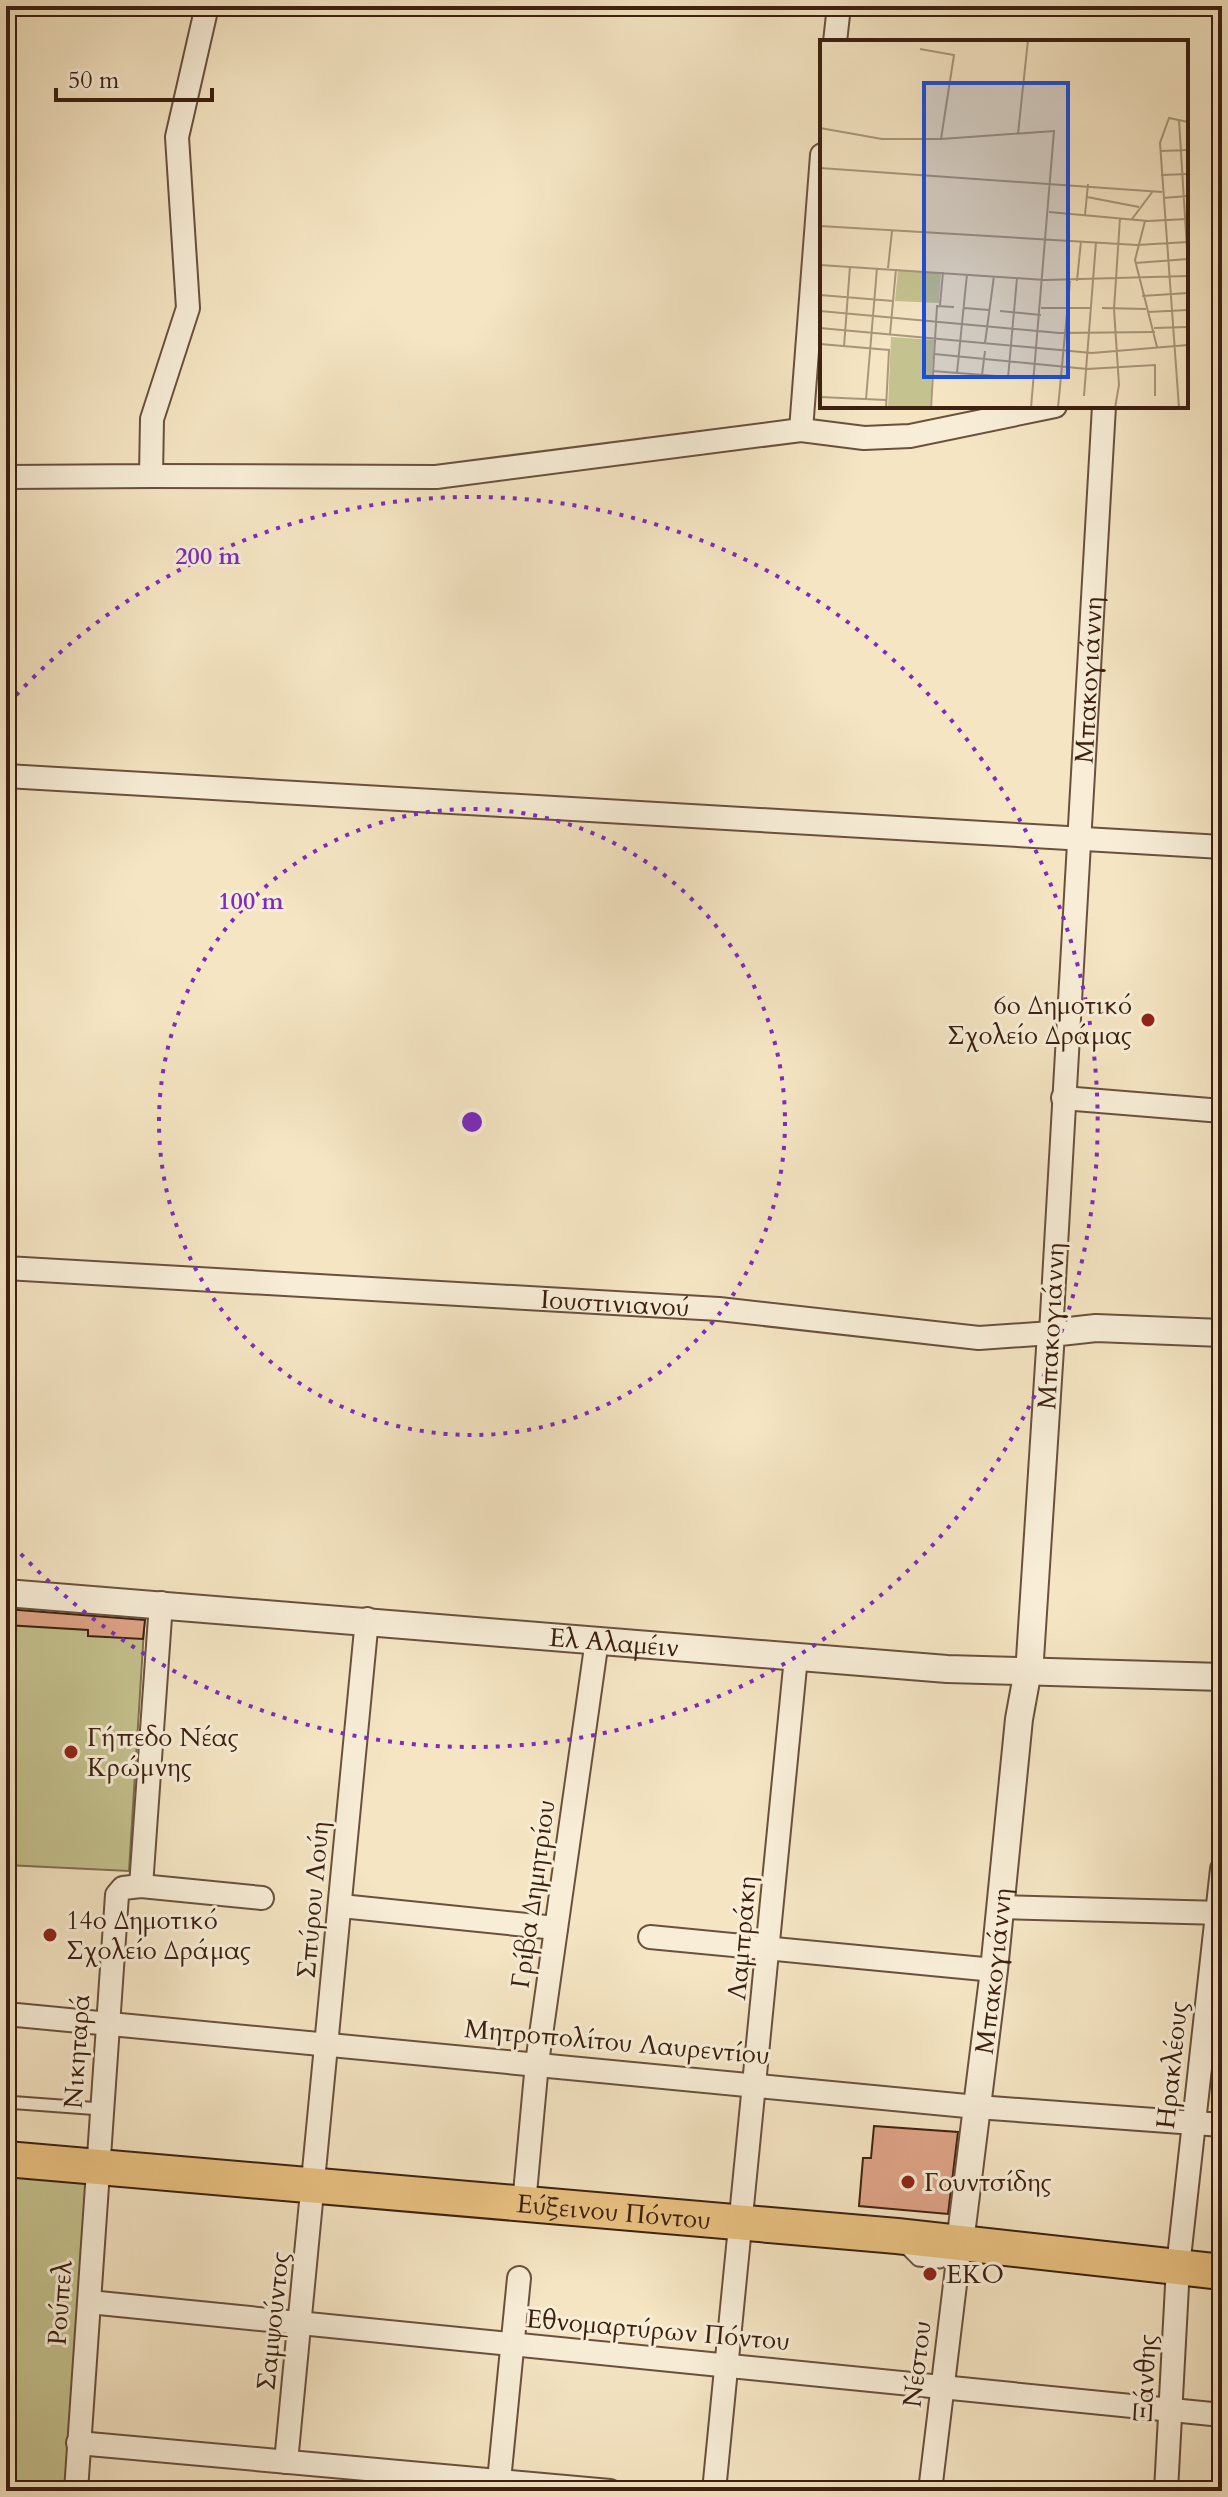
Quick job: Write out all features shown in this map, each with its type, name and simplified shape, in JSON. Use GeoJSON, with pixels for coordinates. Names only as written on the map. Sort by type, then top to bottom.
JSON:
{"type":"FeatureCollection","features":[{"type":"Feature","properties":{"kind":"main road","name":"Εύξεινου Πόντου"},"geometry":{"type":"LineString","coordinates":[[6,2159],[897,2236],[1222,2272]]}},
{"type":"Feature","properties":{"kind":"street"},"geometry":{"type":"LineString","coordinates":[[151,476],[152,419],[188,308],[177,137],[207,6]]}},
{"type":"Feature","properties":{"kind":"street"},"geometry":{"type":"LineString","coordinates":[[835,40],[839,6]]}},
{"type":"Feature","properties":{"kind":"street"},"geometry":{"type":"LineString","coordinates":[[801,430],[820,181]]}},
{"type":"Feature","properties":{"kind":"street"},"geometry":{"type":"LineString","coordinates":[[6,477],[436,477],[801,430],[893,438],[1045,408]]}},
{"type":"Feature","properties":{"kind":"street","name":"Μπακογιάννη"},"geometry":{"type":"LineString","coordinates":[[960,2243],[994,1970],[1019,1719],[1028,1672],[1051,1333],[1104,408]]}},
{"type":"Feature","properties":{"kind":"street"},"geometry":{"type":"LineString","coordinates":[[6,776],[1222,847]]}},
{"type":"Feature","properties":{"kind":"street"},"geometry":{"type":"LineString","coordinates":[[1063,1098],[1222,1111]]}},
{"type":"Feature","properties":{"kind":"street","name":"Ιουστινιανού"},"geometry":{"type":"LineString","coordinates":[[6,1268],[761,1312],[979,1338],[1096,1328],[1222,1333]]}},
{"type":"Feature","properties":{"kind":"street","name":"Ελ Αλαμέιν"},"geometry":{"type":"LineString","coordinates":[[6,1593],[367,1619],[796,1657],[1028,1672],[1222,1677]]}},
{"type":"Feature","properties":{"kind":"street","name":"Νικηταρά"},"geometry":{"type":"LineString","coordinates":[[98,2167],[107,2022],[130,1889],[161,1603]]}},
{"type":"Feature","properties":{"kind":"street","name":"Σπύρου Λούη"},"geometry":{"type":"LineString","coordinates":[[315,2186],[367,1619]]}},
{"type":"Feature","properties":{"kind":"street","name":"Γρίβα Δημητρίου"},"geometry":{"type":"LineString","coordinates":[[524,2204],[537,2063],[597,1640]]}},
{"type":"Feature","properties":{"kind":"street","name":"Λαμπράκη"},"geometry":{"type":"LineString","coordinates":[[714,2491],[743,2223],[796,1657]]}},
{"type":"Feature","properties":{"kind":"street","name":"Ηρακλέους"},"geometry":{"type":"LineString","coordinates":[[1178,2267],[1220,1913],[1222,1869]]}},
{"type":"Feature","properties":{"kind":"street"},"geometry":{"type":"LineString","coordinates":[[130,1889],[262,1898]]}},
{"type":"Feature","properties":{"kind":"street"},"geometry":{"type":"LineString","coordinates":[[341,1906],[556,1928]]}},
{"type":"Feature","properties":{"kind":"street"},"geometry":{"type":"LineString","coordinates":[[1001,1907],[1220,1913]]}},
{"type":"Feature","properties":{"kind":"street"},"geometry":{"type":"LineString","coordinates":[[650,1937],[994,1970]]}},
{"type":"Feature","properties":{"kind":"street","name":"Μητροπολίτου Λαυρεντίου"},"geometry":{"type":"LineString","coordinates":[[6,2014],[977,2107],[1222,2125]]}},
{"type":"Feature","properties":{"kind":"street","name":"Ρούπελ"},"geometry":{"type":"LineString","coordinates":[[76,2491],[98,2167]]}},
{"type":"Feature","properties":{"kind":"street","name":"Σαμψούντος"},"geometry":{"type":"LineString","coordinates":[[286,2462],[315,2186]]}},
{"type":"Feature","properties":{"kind":"street","name":"Νέστου"},"geometry":{"type":"LineString","coordinates":[[930,2491],[960,2243]]}},
{"type":"Feature","properties":{"kind":"street","name":"Ξάνθης"},"geometry":{"type":"LineString","coordinates":[[1166,2491],[1173,2409],[1178,2267]]}},
{"type":"Feature","properties":{"kind":"street"},"geometry":{"type":"LineString","coordinates":[[499,2481],[519,2278]]}},
{"type":"Feature","properties":{"kind":"street","name":"Εθνομαρτύρων Πόντου"},"geometry":{"type":"LineString","coordinates":[[89,2302],[1222,2415]]}},
{"type":"Feature","properties":{"kind":"street"},"geometry":{"type":"LineString","coordinates":[[78,2443],[610,2491]]}},
{"type":"Feature","properties":{"kind":"lane"},"geometry":{"type":"LineString","coordinates":[[6,2102],[101,2109]]}},
{"type":"Feature","properties":{"kind":"shaded area","name":"Γήπεδο Νέας Κρώμνης"},"geometry":{"type":"Polygon","coordinates":[[[6,1603],[145,1613],[129,1871],[6,1865],[6,1603]]]}},
{"type":"Feature","properties":{"kind":"shaded area"},"geometry":{"type":"Polygon","coordinates":[[[6,2176],[92,2184],[67,2491],[6,2491],[6,2176]]]}},
{"type":"Feature","properties":{"kind":"building"},"geometry":{"type":"Polygon","coordinates":[[[6,1609],[145,1620],[143,1639],[88,1636],[88,1630],[6,1625],[6,1609]]]}},
{"type":"Feature","properties":{"kind":"building","name":"Γουντσίδης"},"geometry":{"type":"Polygon","coordinates":[[[874,2126],[958,2132],[948,2214],[859,2206],[863,2158],[871,2158],[874,2126]]]}},
{"type":"Feature","properties":{"kind":"place","name":"6o Δημοτικό Σχολείο Δράμας"},"geometry":{"type":"Point","coordinates":[1148,1020]}},
{"type":"Feature","properties":{"kind":"place","name":"Γήπεδο Νέας Κρώμνης"},"geometry":{"type":"Point","coordinates":[71,1752]}},
{"type":"Feature","properties":{"kind":"place","name":"14ο Δημοτικό Σχολείο Δράμας"},"geometry":{"type":"Point","coordinates":[50,1935]}},
{"type":"Feature","properties":{"kind":"place","name":"Γουντσίδης"},"geometry":{"type":"Point","coordinates":[908,2182]}},
{"type":"Feature","properties":{"kind":"place","name":"EKO"},"geometry":{"type":"Point","coordinates":[930,2274]}}]}
